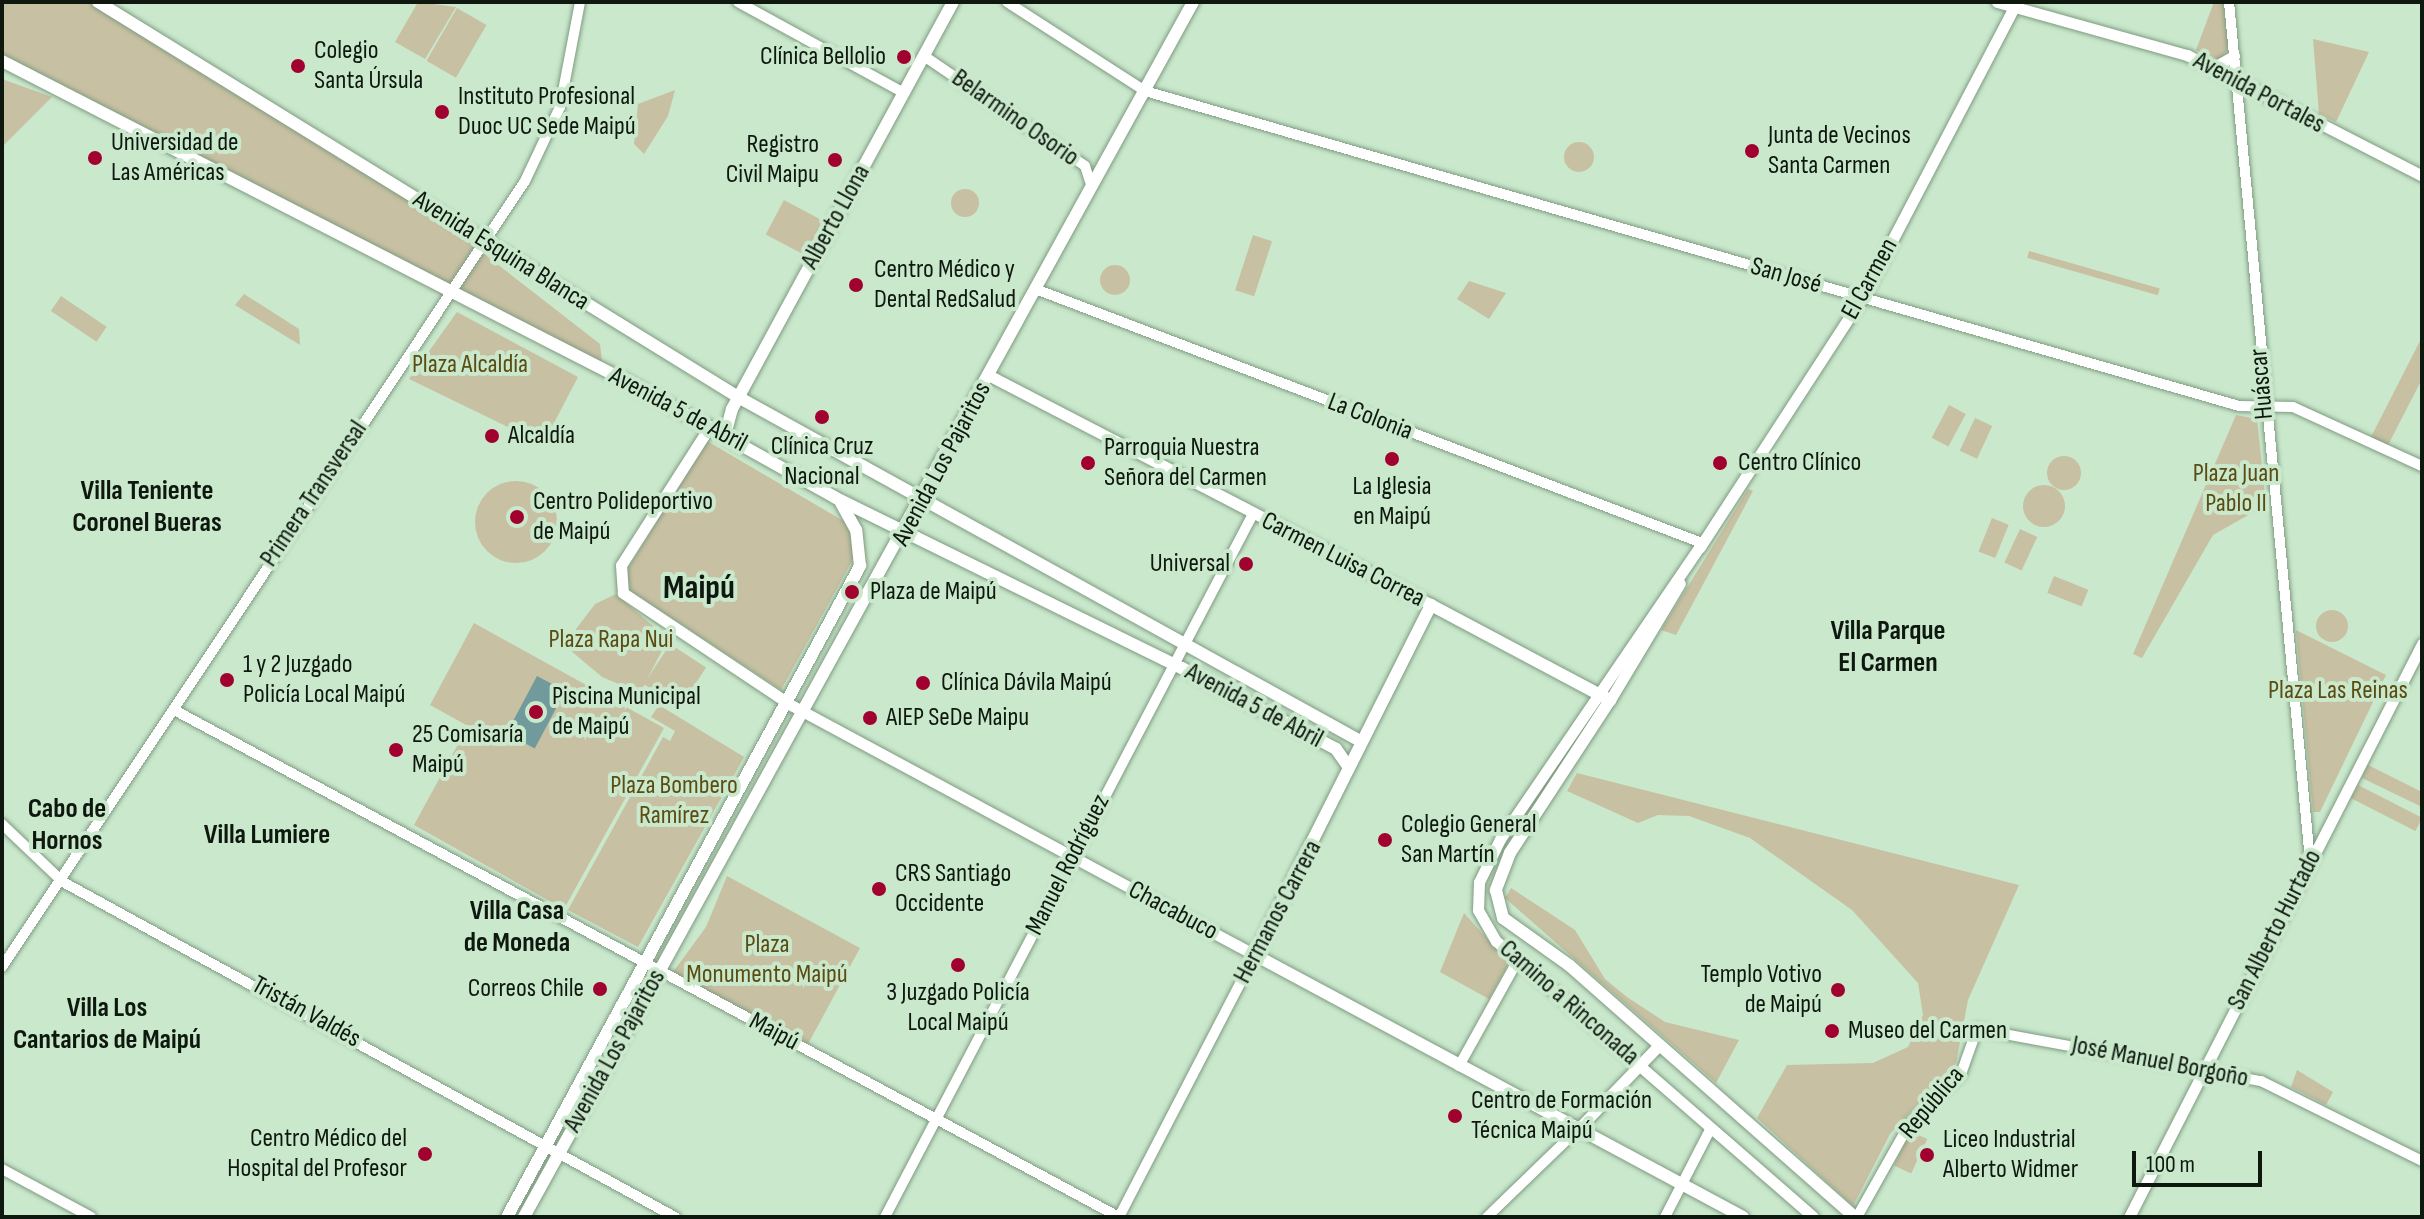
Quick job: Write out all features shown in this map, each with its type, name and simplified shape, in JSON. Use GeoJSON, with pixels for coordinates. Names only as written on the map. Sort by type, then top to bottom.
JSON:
{"type":"FeatureCollection","features":[{"type":"Feature","properties":{"kind":"main road","name":"Avenida Esquina Blanca"},"geometry":{"type":"LineString","coordinates":[[98,2],[738,397],[907,494]]}},
{"type":"Feature","properties":{"kind":"main road","name":"Alberto Llona"},"geometry":{"type":"LineString","coordinates":[[725,435],[738,397],[953,2]]}},
{"type":"Feature","properties":{"kind":"main road","name":"Avenida Los Pajaritos"},"geometry":{"type":"LineString","coordinates":[[524,1217],[659,970],[806,714],[1193,2]]}},
{"type":"Feature","properties":{"kind":"main road","name":"Avenida Portales"},"geometry":{"type":"LineString","coordinates":[[1997,2],[2016,4],[2214,67],[2236,85],[2422,176]]}},
{"type":"Feature","properties":{"kind":"main road","name":"El Carmen"},"geometry":{"type":"LineString","coordinates":[[1520,834],[1604,696],[1862,298],[2016,4]]}},
{"type":"Feature","properties":{"kind":"main road"},"geometry":{"type":"LineString","coordinates":[[2214,67],[2234,56]]}},
{"type":"Feature","properties":{"kind":"main road","name":"Avenida 5 de Abril"},"geometry":{"type":"LineString","coordinates":[[2,61],[710,426],[836,498],[907,529],[1172,663],[1336,749],[1347,765]]}},
{"type":"Feature","properties":{"kind":"main road","name":"Carmen Luisa Correa"},"geometry":{"type":"LineString","coordinates":[[990,376],[1604,696]]}},
{"type":"Feature","properties":{"kind":"main road","name":"Chacabuco"},"geometry":{"type":"LineString","coordinates":[[710,426],[621,565],[618,584],[627,597],[806,714],[1743,1217]]}},
{"type":"Feature","properties":{"kind":"main road","name":"Avenida 5 de Abril"},"geometry":{"type":"LineString","coordinates":[[907,494],[1360,741]]}},
{"type":"Feature","properties":{"kind":"main road","name":"Avenida Los Pajaritos"},"geometry":{"type":"LineString","coordinates":[[507,1217],[783,701],[860,566],[856,530],[836,498]]}},
{"type":"Feature","properties":{"kind":"main road","name":"Hermanos Carrera"},"geometry":{"type":"LineString","coordinates":[[1255,955],[1347,765],[1431,605]]}},
{"type":"Feature","properties":{"kind":"main road","name":"San Alberto Hurtado"},"geometry":{"type":"LineString","coordinates":[[2129,1217],[2422,644]]}},
{"type":"Feature","properties":{"kind":"main road","name":"El Carmen"},"geometry":{"type":"LineString","coordinates":[[1511,821],[1604,696]]}},
{"type":"Feature","properties":{"kind":"main road","name":"Camino a Rinconada"},"geometry":{"type":"LineString","coordinates":[[1511,821],[1477,898],[1487,931],[1813,1217]]}},
{"type":"Feature","properties":{"kind":"main road","name":"Camino a Rinconada"},"geometry":{"type":"LineString","coordinates":[[1520,834],[1498,884],[1503,918],[1659,1045],[1856,1217]]}},
{"type":"Feature","properties":{"kind":"main road"},"geometry":{"type":"LineString","coordinates":[[1577,1130],[1659,1045]]}},
{"type":"Feature","properties":{"kind":"street","name":"Primera Transversal"},"geometry":{"type":"LineString","coordinates":[[2,967],[63,882],[450,292],[486,242],[554,124],[580,2]]}},
{"type":"Feature","properties":{"kind":"street"},"geometry":{"type":"LineString","coordinates":[[738,2],[904,93]]}},
{"type":"Feature","properties":{"kind":"street","name":"San José"},"geometry":{"type":"LineString","coordinates":[[1007,2],[1145,91],[1862,298],[2264,408],[2293,407],[2422,466]]}},
{"type":"Feature","properties":{"kind":"street","name":"Huáscar"},"geometry":{"type":"LineString","coordinates":[[2229,2],[2264,408],[2310,861]]}},
{"type":"Feature","properties":{"kind":"street","name":"Belarmino Osorio"},"geometry":{"type":"LineString","coordinates":[[924,56],[1085,166],[1092,189]]}},
{"type":"Feature","properties":{"kind":"street","name":"La Colonia"},"geometry":{"type":"LineString","coordinates":[[1038,290],[1702,543]]}},
{"type":"Feature","properties":{"kind":"street","name":"Manuel Rodríguez"},"geometry":{"type":"LineString","coordinates":[[885,1217],[1172,663],[1253,514]]}},
{"type":"Feature","properties":{"kind":"street","name":"Maipú"},"geometry":{"type":"LineString","coordinates":[[176,711],[1119,1217]]}},
{"type":"Feature","properties":{"kind":"street","name":"Tristán Valdés"},"geometry":{"type":"LineString","coordinates":[[2,824],[63,882],[675,1217]]}},
{"type":"Feature","properties":{"kind":"street","name":"Hermanos Carrera"},"geometry":{"type":"LineString","coordinates":[[1119,1217],[1255,955]]}},
{"type":"Feature","properties":{"kind":"street"},"geometry":{"type":"LineString","coordinates":[[1459,1066],[1518,960]]}},
{"type":"Feature","properties":{"kind":"street","name":"José Manuel Borgoño"},"geometry":{"type":"LineString","coordinates":[[1977,1029],[2261,1081],[2422,1161]]}},
{"type":"Feature","properties":{"kind":"street","name":"República"},"geometry":{"type":"LineString","coordinates":[[1856,1217],[1910,1123],[1961,1074],[1977,1029]]}},
{"type":"Feature","properties":{"kind":"street"},"geometry":{"type":"LineString","coordinates":[[1665,1217],[1711,1128]]}},
{"type":"Feature","properties":{"kind":"street"},"geometry":{"type":"LineString","coordinates":[[1487,1217],[1577,1130]]}},
{"type":"Feature","properties":{"kind":"street"},"geometry":{"type":"LineString","coordinates":[[2,1169],[91,1217]]}},
{"type":"Feature","properties":{"kind":"green space"},"geometry":{"type":"Polygon","coordinates":[[[2,2],[89,2],[439,219],[600,344],[602,362],[2,54],[2,2]]]}},
{"type":"Feature","properties":{"kind":"green space"},"geometry":{"type":"Polygon","coordinates":[[[418,2],[456,7],[425,59],[395,42],[418,2]]]}},
{"type":"Feature","properties":{"kind":"green space"},"geometry":{"type":"Polygon","coordinates":[[[2214,2],[2226,2],[2230,44],[2220,63],[2196,50],[2214,2]]]}},
{"type":"Feature","properties":{"kind":"green space"},"geometry":{"type":"Polygon","coordinates":[[[457,8],[486,25],[456,78],[426,61],[457,8]]]}},
{"type":"Feature","properties":{"kind":"green space"},"geometry":{"type":"Polygon","coordinates":[[[2313,39],[2369,52],[2336,122],[2319,114],[2313,39]]]}},
{"type":"Feature","properties":{"kind":"green space"},"geometry":{"type":"Polygon","coordinates":[[[2,79],[52,97],[2,147],[2,79]]]}},
{"type":"Feature","properties":{"kind":"green space"},"geometry":{"type":"Polygon","coordinates":[[[675,90],[668,116],[644,154],[634,144],[638,104],[675,90]]]}},
{"type":"Feature","properties":{"kind":"green space"},"geometry":{"type":"Polygon","coordinates":[[[1579,142],[1589,147],[1594,157],[1589,167],[1579,172],[1569,167],[1564,157],[1569,147],[1579,142]]]}},
{"type":"Feature","properties":{"kind":"green space"},"geometry":{"type":"Polygon","coordinates":[[[965,189],[975,193],[979,203],[975,213],[965,217],[955,213],[951,203],[955,193],[965,189]]]}},
{"type":"Feature","properties":{"kind":"green space"},"geometry":{"type":"Polygon","coordinates":[[[784,200],[823,221],[805,255],[766,234],[784,200]]]}},
{"type":"Feature","properties":{"kind":"green space"},"geometry":{"type":"Polygon","coordinates":[[[1253,235],[1272,241],[1254,296],[1235,290],[1253,235]]]}},
{"type":"Feature","properties":{"kind":"green space"},"geometry":{"type":"Polygon","coordinates":[[[2029,251],[2160,288],[2158,295],[2027,258],[2029,251]]]}},
{"type":"Feature","properties":{"kind":"green space"},"geometry":{"type":"Polygon","coordinates":[[[1115,265],[1126,269],[1130,280],[1126,291],[1115,295],[1104,291],[1100,280],[1104,269],[1115,265]]]}},
{"type":"Feature","properties":{"kind":"green space"},"geometry":{"type":"Polygon","coordinates":[[[1469,281],[1506,293],[1489,319],[1457,299],[1469,281]]]}},
{"type":"Feature","properties":{"kind":"green space"},"geometry":{"type":"Polygon","coordinates":[[[244,294],[299,329],[300,345],[235,305],[244,294]]]}},
{"type":"Feature","properties":{"kind":"green space"},"geometry":{"type":"Polygon","coordinates":[[[61,296],[107,327],[97,342],[51,311],[61,296]]]}},
{"type":"Feature","properties":{"kind":"green space","name":"Plaza Alcaldía"},"geometry":{"type":"Polygon","coordinates":[[[457,312],[578,377],[543,444],[409,379],[457,312]]]}},
{"type":"Feature","properties":{"kind":"green space"},"geometry":{"type":"Polygon","coordinates":[[[2422,337],[2422,379],[2388,445],[2371,437],[2422,337]]]}},
{"type":"Feature","properties":{"kind":"green space"},"geometry":{"type":"Polygon","coordinates":[[[1949,405],[1966,414],[1948,447],[1932,438],[1949,405]]]}},
{"type":"Feature","properties":{"kind":"green space","name":"Plaza Juan Pablo II"},"geometry":{"type":"Polygon","coordinates":[[[2236,415],[2257,419],[2266,505],[2213,535],[2142,658],[2133,654],[2236,415]]]}},
{"type":"Feature","properties":{"kind":"green space"},"geometry":{"type":"Polygon","coordinates":[[[1975,418],[1992,426],[1977,459],[1960,451],[1975,418]]]}},
{"type":"Feature","properties":{"kind":"green space"},"geometry":{"type":"Polygon","coordinates":[[[707,441],[847,523],[857,552],[781,690],[627,589],[625,573],[707,441]]]}},
{"type":"Feature","properties":{"kind":"green space"},"geometry":{"type":"Polygon","coordinates":[[[2064,456],[2076,461],[2081,473],[2076,485],[2064,490],[2052,485],[2047,473],[2052,461],[2064,456]]]}},
{"type":"Feature","properties":{"kind":"green space","name":"Centro Polideportivo de Maipú"},"geometry":{"type":"Polygon","coordinates":[[[516,481],[532,484],[545,493],[554,506],[557,522],[554,538],[545,551],[532,560],[516,563],[500,560],[487,551],[478,538],[475,522],[478,506],[487,493],[500,484],[516,481]]]}},
{"type":"Feature","properties":{"kind":"green space"},"geometry":{"type":"Polygon","coordinates":[[[2044,485],[2059,491],[2065,506],[2059,521],[2044,527],[2029,521],[2023,506],[2029,491],[2044,485]]]}},
{"type":"Feature","properties":{"kind":"green space"},"geometry":{"type":"Polygon","coordinates":[[[1748,489],[1753,491],[1676,635],[1661,630],[1748,489]]]}},
{"type":"Feature","properties":{"kind":"green space"},"geometry":{"type":"Polygon","coordinates":[[[1992,518],[2009,525],[1995,558],[1979,551],[1992,518]]]}},
{"type":"Feature","properties":{"kind":"green space"},"geometry":{"type":"Polygon","coordinates":[[[2020,529],[2037,537],[2022,571],[2004,563],[2020,529]]]}},
{"type":"Feature","properties":{"kind":"green space"},"geometry":{"type":"Polygon","coordinates":[[[2054,576],[2088,590],[2082,607],[2047,593],[2054,576]]]}},
{"type":"Feature","properties":{"kind":"green space","name":"Plaza Rapa Nui"},"geometry":{"type":"Polygon","coordinates":[[[616,594],[668,639],[640,693],[602,677],[564,645],[595,604],[616,594]]]}},
{"type":"Feature","properties":{"kind":"green space"},"geometry":{"type":"Polygon","coordinates":[[[2332,610],[2343,615],[2348,626],[2343,637],[2332,642],[2321,637],[2316,626],[2321,615],[2332,610]]]}},
{"type":"Feature","properties":{"kind":"green space"},"geometry":{"type":"Polygon","coordinates":[[[474,623],[664,728],[564,909],[414,825],[468,726],[430,705],[474,623]]]}},
{"type":"Feature","properties":{"kind":"green space","name":"Plaza Las Reinas"},"geometry":{"type":"Polygon","coordinates":[[[2296,630],[2386,675],[2320,812],[2313,812],[2296,630]]]}},
{"type":"Feature","properties":{"kind":"green space"},"geometry":{"type":"Polygon","coordinates":[[[670,644],[706,667],[680,708],[644,684],[670,644]]]}},
{"type":"Feature","properties":{"kind":"green space","name":"Plaza Bombero Ramírez"},"geometry":{"type":"Polygon","coordinates":[[[659,705],[744,757],[638,947],[568,910],[663,737],[670,741],[675,731],[651,717],[659,705]]]}},
{"type":"Feature","properties":{"kind":"green space"},"geometry":{"type":"Polygon","coordinates":[[[2368,765],[2422,792],[2422,807],[2362,778],[2368,765]]]}},
{"type":"Feature","properties":{"kind":"green space"},"geometry":{"type":"Polygon","coordinates":[[[1577,773],[2019,885],[1968,1000],[1956,1063],[1890,1134],[1853,1206],[1757,1118],[1787,1065],[1873,1063],[1908,1047],[1923,1015],[1918,983],[1852,910],[1750,838],[1689,816],[1658,815],[1638,823],[1567,791],[1577,773]]]}},
{"type":"Feature","properties":{"kind":"green space"},"geometry":{"type":"Polygon","coordinates":[[[2358,785],[2422,818],[2415,831],[2351,798],[2358,785]]]}},
{"type":"Feature","properties":{"kind":"green space","name":"Plaza Monumento Maipú"},"geometry":{"type":"Polygon","coordinates":[[[727,876],[860,948],[808,1044],[673,972],[706,927],[727,876]]]}},
{"type":"Feature","properties":{"kind":"green space"},"geometry":{"type":"Polygon","coordinates":[[[1511,888],[1575,930],[1605,979],[1627,997],[1665,1022],[1739,1040],[1716,1083],[1505,898],[1511,888]]]}},
{"type":"Feature","properties":{"kind":"green space"},"geometry":{"type":"Polygon","coordinates":[[[1464,913],[1509,963],[1489,999],[1440,972],[1464,913]]]}},
{"type":"Feature","properties":{"kind":"green space"},"geometry":{"type":"Polygon","coordinates":[[[2297,1070],[2333,1092],[2326,1105],[2291,1087],[2297,1070]]]}},
{"type":"Feature","properties":{"kind":"green space"},"geometry":{"type":"Polygon","coordinates":[[[1910,1131],[1927,1139],[1911,1173],[1894,1165],[1910,1131]]]}},
{"type":"Feature","properties":{"kind":"water","name":"Piscina Municipal de Maipú"},"geometry":{"type":"Polygon","coordinates":[[[537,676],[565,691],[535,748],[506,733],[537,676]]]}},
{"type":"Feature","properties":{"kind":"place","name":"Clínica Bellolio"},"geometry":{"type":"Point","coordinates":[904,57]}},
{"type":"Feature","properties":{"kind":"place","name":"Colegio Santa Úrsula"},"geometry":{"type":"Point","coordinates":[298,66]}},
{"type":"Feature","properties":{"kind":"place","name":"Instituto Profesional Duoc UC Sede Maipú"},"geometry":{"type":"Point","coordinates":[442,112]}},
{"type":"Feature","properties":{"kind":"place","name":"Junta de Vecinos Santa Carmen"},"geometry":{"type":"Point","coordinates":[1752,151]}},
{"type":"Feature","properties":{"kind":"place","name":"Universidad de Las Américas"},"geometry":{"type":"Point","coordinates":[95,158]}},
{"type":"Feature","properties":{"kind":"place","name":"Registro Civil Maipu"},"geometry":{"type":"Point","coordinates":[835,160]}},
{"type":"Feature","properties":{"kind":"place","name":"Centro Médico y Dental RedSalud"},"geometry":{"type":"Point","coordinates":[856,285]}},
{"type":"Feature","properties":{"kind":"place","name":"Clínica Cruz Nacional"},"geometry":{"type":"Point","coordinates":[822,417]}},
{"type":"Feature","properties":{"kind":"place","name":"Alcaldía"},"geometry":{"type":"Point","coordinates":[492,436]}},
{"type":"Feature","properties":{"kind":"place","name":"La Iglesia en Maipú"},"geometry":{"type":"Point","coordinates":[1392,459]}},
{"type":"Feature","properties":{"kind":"place","name":"Parroquia Nuestra Señora del Carmen"},"geometry":{"type":"Point","coordinates":[1088,463]}},
{"type":"Feature","properties":{"kind":"place","name":"Centro Clínico"},"geometry":{"type":"Point","coordinates":[1720,463]}},
{"type":"Feature","properties":{"kind":"place","name":"Centro Polideportivo de Maipú"},"geometry":{"type":"Point","coordinates":[517,517]}},
{"type":"Feature","properties":{"kind":"place","name":"Universal"},"geometry":{"type":"Point","coordinates":[1246,564]}},
{"type":"Feature","properties":{"kind":"place","name":"Plaza de Maipú"},"geometry":{"type":"Point","coordinates":[852,592]}},
{"type":"Feature","properties":{"kind":"place","name":"1 y 2 Juzgado Policía Local Maipú"},"geometry":{"type":"Point","coordinates":[227,680]}},
{"type":"Feature","properties":{"kind":"place","name":"Clínica Dávila Maipú"},"geometry":{"type":"Point","coordinates":[923,683]}},
{"type":"Feature","properties":{"kind":"place","name":"Piscina Municipal de Maipú"},"geometry":{"type":"Point","coordinates":[536,712]}},
{"type":"Feature","properties":{"kind":"place","name":"AIEP SeDe Maipu"},"geometry":{"type":"Point","coordinates":[870,718]}},
{"type":"Feature","properties":{"kind":"place","name":"25 Comisaría Maipú"},"geometry":{"type":"Point","coordinates":[396,750]}},
{"type":"Feature","properties":{"kind":"place","name":"Colegio General San Martín"},"geometry":{"type":"Point","coordinates":[1385,840]}},
{"type":"Feature","properties":{"kind":"place","name":"CRS Santiago Occidente"},"geometry":{"type":"Point","coordinates":[879,889]}},
{"type":"Feature","properties":{"kind":"place","name":"3 Juzgado Policía Local Maipú"},"geometry":{"type":"Point","coordinates":[958,965]}},
{"type":"Feature","properties":{"kind":"place","name":"Correos Chile"},"geometry":{"type":"Point","coordinates":[600,989]}},
{"type":"Feature","properties":{"kind":"place","name":"Templo Votivo de Maipú"},"geometry":{"type":"Point","coordinates":[1838,990]}},
{"type":"Feature","properties":{"kind":"place","name":"Museo del Carmen"},"geometry":{"type":"Point","coordinates":[1832,1031]}},
{"type":"Feature","properties":{"kind":"place","name":"Centro de Formación Técnica Maipú"},"geometry":{"type":"Point","coordinates":[1455,1116]}},
{"type":"Feature","properties":{"kind":"place","name":"Centro Médico del Hospital del Profesor"},"geometry":{"type":"Point","coordinates":[425,1154]}},
{"type":"Feature","properties":{"kind":"place","name":"Liceo Industrial Alberto Widmer"},"geometry":{"type":"Point","coordinates":[1927,1155]}},
{"type":"Feature","properties":{"kind":"district","name":"Villa Teniente Coronel Bueras"},"geometry":{"type":"Point","coordinates":[147,507]}},
{"type":"Feature","properties":{"kind":"district","name":"Maipú"},"geometry":{"type":"Point","coordinates":[699,588]}},
{"type":"Feature","properties":{"kind":"district","name":"Villa Parque El Carmen"},"geometry":{"type":"Point","coordinates":[1888,647]}},
{"type":"Feature","properties":{"kind":"district","name":"Cabo de Hornos"},"geometry":{"type":"Point","coordinates":[67,825]}},
{"type":"Feature","properties":{"kind":"district","name":"Villa Lumiere"},"geometry":{"type":"Point","coordinates":[267,835]}},
{"type":"Feature","properties":{"kind":"district","name":"Villa Casa de Moneda"},"geometry":{"type":"Point","coordinates":[517,927]}},
{"type":"Feature","properties":{"kind":"district","name":"Villa Los Cantarios de Maipú"},"geometry":{"type":"Point","coordinates":[107,1024]}}]}
